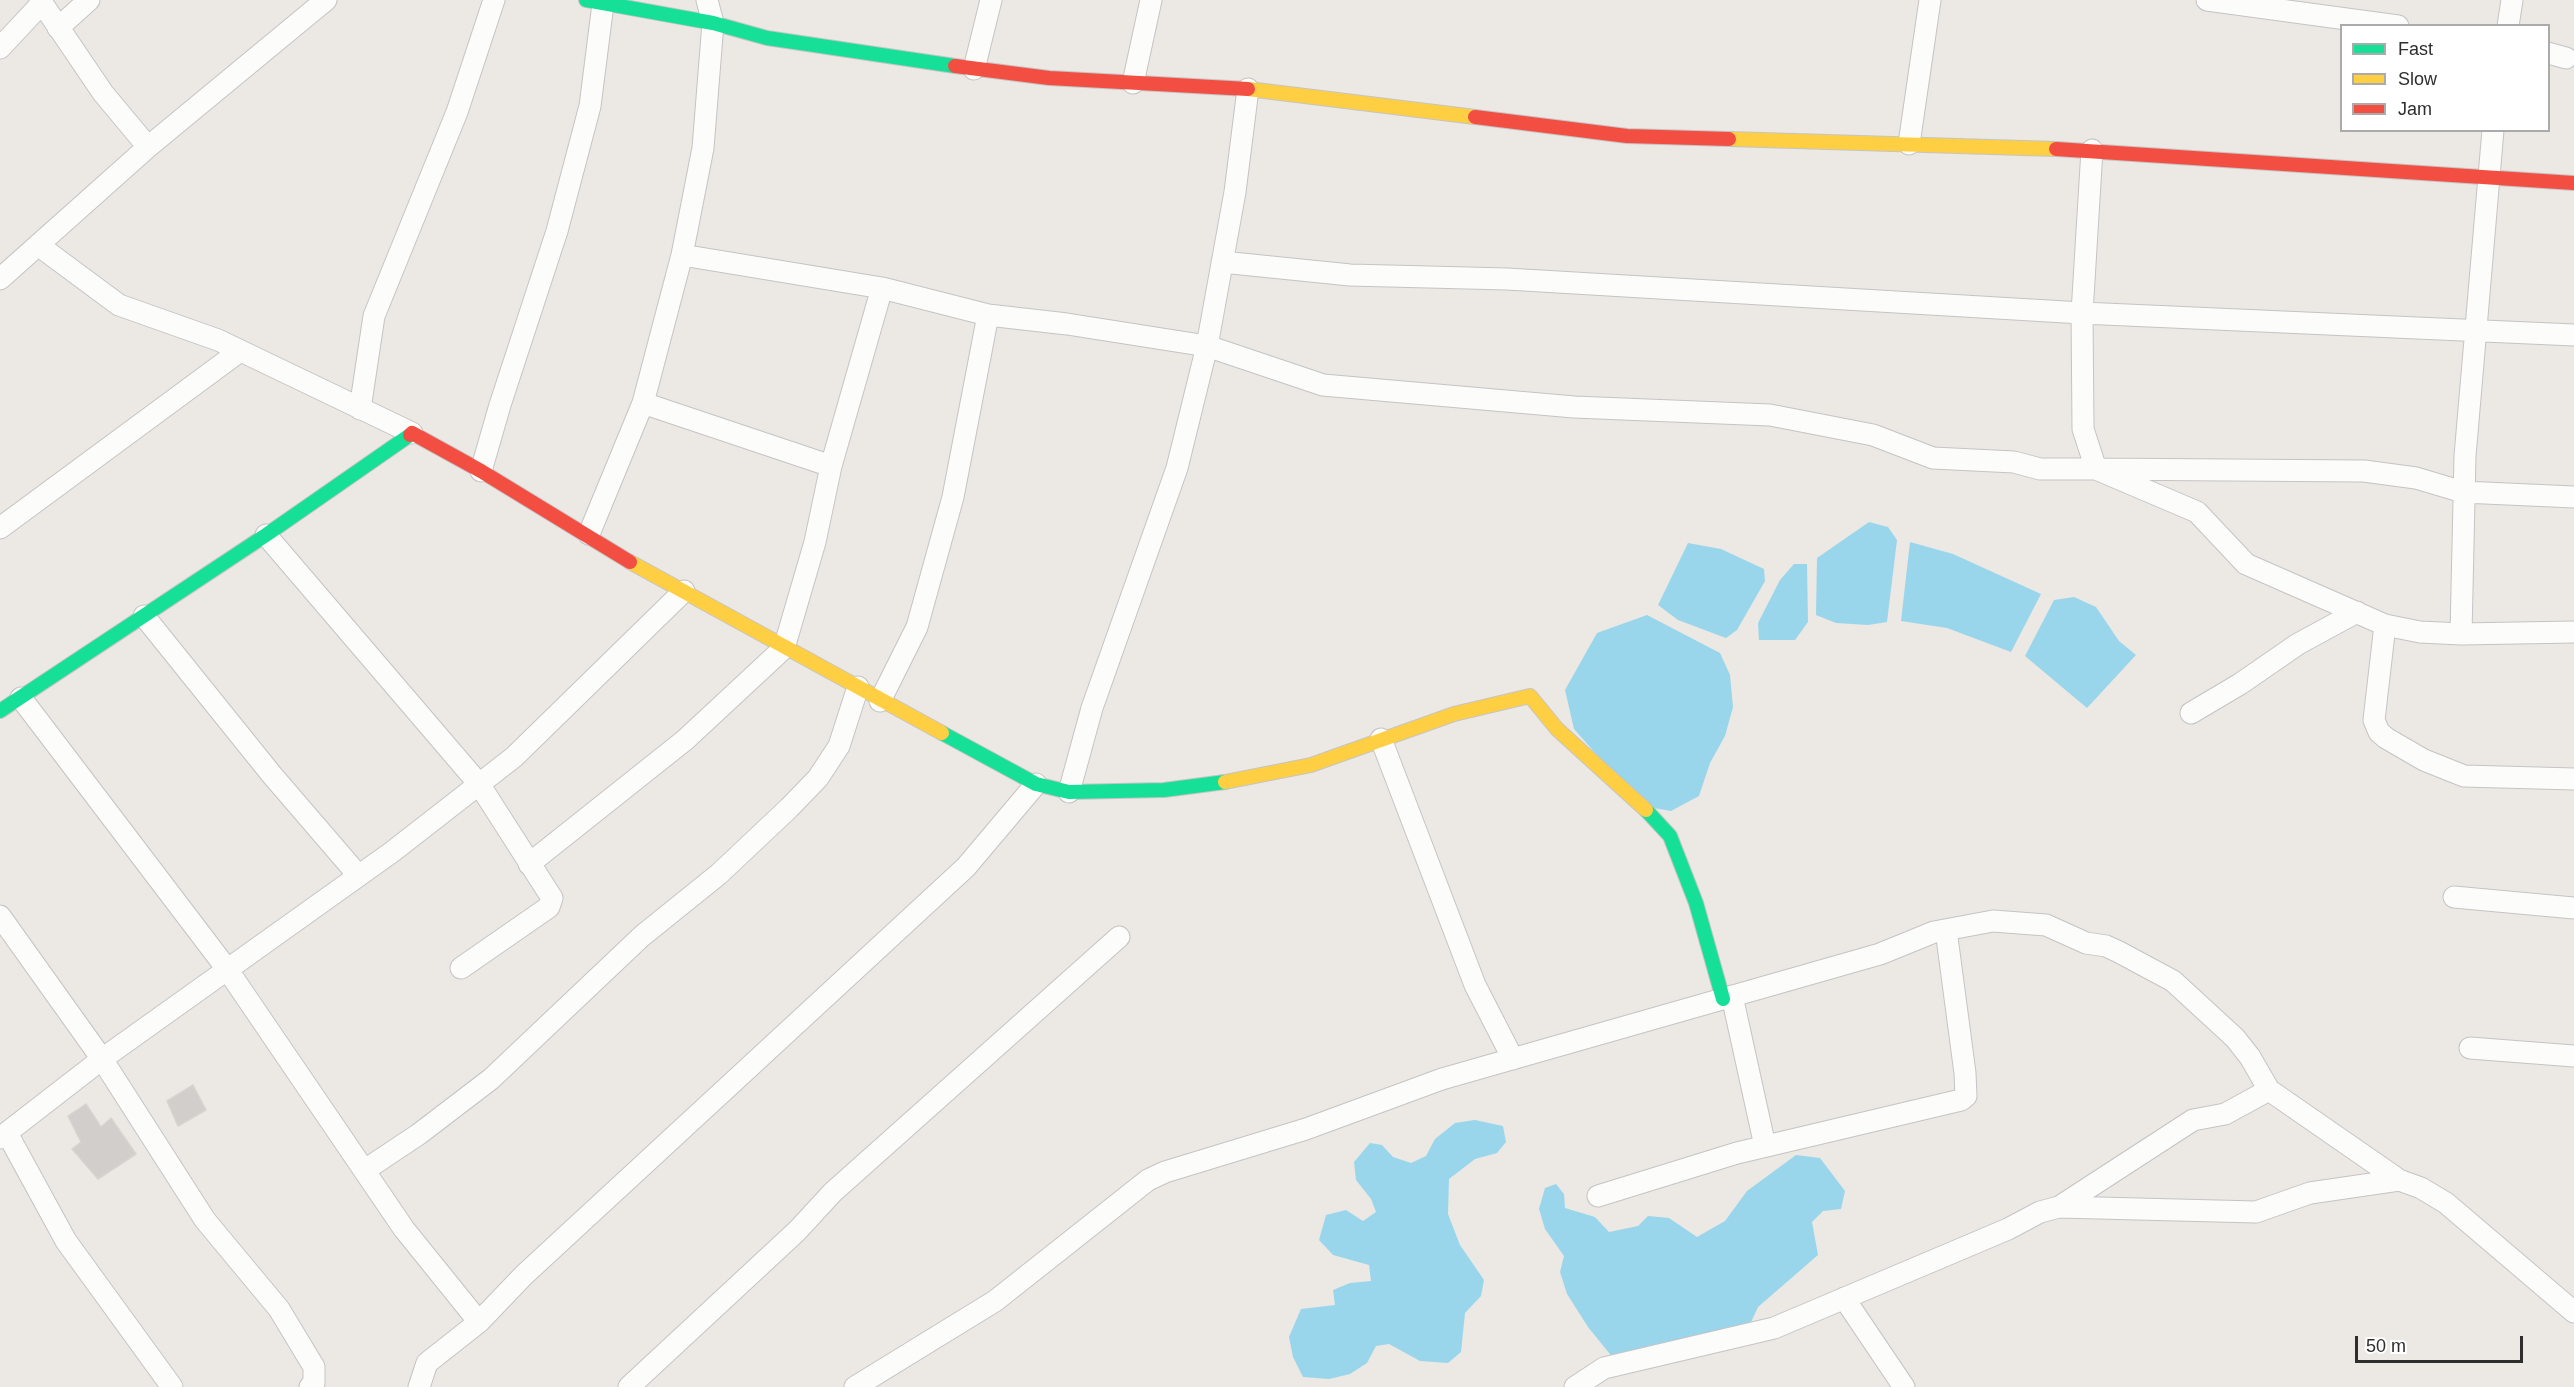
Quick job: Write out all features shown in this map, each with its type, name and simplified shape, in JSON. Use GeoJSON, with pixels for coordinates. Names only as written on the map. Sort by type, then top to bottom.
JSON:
{"type":"FeatureCollection","features":[{"type":"Feature","properties":{"kind":"street"},"geometry":{"type":"LineString","coordinates":[[58,28],[89,0]]}},
{"type":"Feature","properties":{"kind":"street"},"geometry":{"type":"LineString","coordinates":[[0,279],[148,147],[326,0]]}},
{"type":"Feature","properties":{"kind":"street"},"geometry":{"type":"LineString","coordinates":[[360,409],[374,316],[457,112],[494,0]]}},
{"type":"Feature","properties":{"kind":"street"},"geometry":{"type":"LineString","coordinates":[[589,534],[643,403],[682,255],[703,148],[713,22],[707,0]]}},
{"type":"Feature","properties":{"kind":"street"},"geometry":{"type":"LineString","coordinates":[[974,69],[991,0]]}},
{"type":"Feature","properties":{"kind":"street"},"geometry":{"type":"LineString","coordinates":[[1133,83],[1151,0]]}},
{"type":"Feature","properties":{"kind":"street"},"geometry":{"type":"LineString","coordinates":[[1909,144],[1930,0]]}},
{"type":"Feature","properties":{"kind":"street"},"geometry":{"type":"LineString","coordinates":[[2207,0],[2232,1],[2385,24]]}},
{"type":"Feature","properties":{"kind":"street"},"geometry":{"type":"LineString","coordinates":[[2508,24],[2512,0]]}},
{"type":"Feature","properties":{"kind":"street"},"geometry":{"type":"LineString","coordinates":[[0,48],[41,2],[103,93],[148,147]]}},
{"type":"Feature","properties":{"kind":"street"},"geometry":{"type":"LineString","coordinates":[[482,471],[500,405],[556,231],[590,106],[594,2],[713,22],[767,38],[974,69],[1049,78],[1248,89],[1627,136],[2092,150],[2574,183]]}},
{"type":"Feature","properties":{"kind":"street"},"geometry":{"type":"LineString","coordinates":[[1070,792],[1092,708],[1177,468],[1207,346],[1235,192],[1248,89]]}},
{"type":"Feature","properties":{"kind":"street"},"geometry":{"type":"LineString","coordinates":[[2461,634],[2463,492],[2487,177],[2493,132]]}},
{"type":"Feature","properties":{"kind":"street"},"geometry":{"type":"LineString","coordinates":[[2092,150],[2082,312],[2083,429],[2096,469],[2187,506],[2204,518],[2246,564],[2385,625],[2420,632],[2461,634],[2574,632]]}},
{"type":"Feature","properties":{"kind":"street"},"geometry":{"type":"LineString","coordinates":[[38,245],[119,305],[218,340],[412,433],[589,534],[645,571],[1036,784],[1070,792],[1164,790],[1212,784],[1311,765],[1484,705],[1532,697],[1557,729],[1658,820],[1670,836],[1696,903],[1728,998],[1765,1146]]}},
{"type":"Feature","properties":{"kind":"street"},"geometry":{"type":"LineString","coordinates":[[682,255],[882,288],[988,315],[1067,324],[1207,346],[1323,385],[1574,407],[1770,415],[1873,435],[1933,458],[2014,462],[2040,469],[2364,471],[2416,478],[2463,492],[2574,497]]}},
{"type":"Feature","properties":{"kind":"street"},"geometry":{"type":"LineString","coordinates":[[1222,262],[1350,275],[1507,279],[2082,312],[2574,335]]}},
{"type":"Feature","properties":{"kind":"street"},"geometry":{"type":"LineString","coordinates":[[530,864],[685,740],[783,648],[815,542],[831,466],[882,288]]}},
{"type":"Feature","properties":{"kind":"street"},"geometry":{"type":"LineString","coordinates":[[880,701],[917,627],[953,497],[988,315]]}},
{"type":"Feature","properties":{"kind":"street"},"geometry":{"type":"LineString","coordinates":[[0,528],[240,351]]}},
{"type":"Feature","properties":{"kind":"street"},"geometry":{"type":"LineString","coordinates":[[643,403],[831,466]]}},
{"type":"Feature","properties":{"kind":"street"},"geometry":{"type":"LineString","coordinates":[[0,711],[266,535],[412,433]]}},
{"type":"Feature","properties":{"kind":"street"},"geometry":{"type":"LineString","coordinates":[[266,535],[479,784],[552,898],[549,907],[461,968]]}},
{"type":"Feature","properties":{"kind":"street"},"geometry":{"type":"LineString","coordinates":[[172,1387],[66,1241],[3,1136],[102,1059],[358,875],[514,757],[684,591]]}},
{"type":"Feature","properties":{"kind":"street"},"geometry":{"type":"LineString","coordinates":[[2191,713],[2240,684],[2298,644],[2356,612]]}},
{"type":"Feature","properties":{"kind":"street"},"geometry":{"type":"LineString","coordinates":[[144,616],[272,775],[358,875]]}},
{"type":"Feature","properties":{"kind":"street"},"geometry":{"type":"LineString","coordinates":[[2385,625],[2374,720],[2379,732],[2386,738],[2424,760],[2464,776],[2574,779]]}},
{"type":"Feature","properties":{"kind":"street"},"geometry":{"type":"LineString","coordinates":[[365,1170],[419,1134],[491,1079],[642,936],[719,874],[789,808],[818,778],[839,746],[858,687]]}},
{"type":"Feature","properties":{"kind":"street"},"geometry":{"type":"LineString","coordinates":[[21,698],[227,969],[404,1228],[479,1322]]}},
{"type":"Feature","properties":{"kind":"street"},"geometry":{"type":"LineString","coordinates":[[1381,739],[1475,985],[1513,1059]]}},
{"type":"Feature","properties":{"kind":"street"},"geometry":{"type":"LineString","coordinates":[[419,1387],[427,1363],[479,1322],[524,1275],[966,867],[1036,784]]}},
{"type":"Feature","properties":{"kind":"street"},"geometry":{"type":"LineString","coordinates":[[2454,897],[2574,908]]}},
{"type":"Feature","properties":{"kind":"street"},"geometry":{"type":"LineString","coordinates":[[0,916],[102,1059],[205,1220],[279,1309],[314,1367],[314,1383],[310,1387]]}},
{"type":"Feature","properties":{"kind":"street"},"geometry":{"type":"LineString","coordinates":[[855,1387],[994,1301],[1140,1187],[1165,1172],[1306,1129],[1442,1079],[1880,954],[1901,943],[1946,930],[1993,921],[2046,925],[2086,943],[2106,946],[2120,952],[2173,981],[2211,1014],[2250,1057],[2269,1090],[2399,1180],[2421,1188],[2446,1203],[2574,1312]]}},
{"type":"Feature","properties":{"kind":"street"},"geometry":{"type":"LineString","coordinates":[[1598,1196],[1765,1146],[1961,1100],[1966,1096],[1965,1073],[1946,930]]}},
{"type":"Feature","properties":{"kind":"street"},"geometry":{"type":"LineString","coordinates":[[629,1387],[797,1231],[833,1192],[1119,937]]}},
{"type":"Feature","properties":{"kind":"street"},"geometry":{"type":"LineString","coordinates":[[2470,1048],[2574,1056]]}},
{"type":"Feature","properties":{"kind":"street"},"geometry":{"type":"LineString","coordinates":[[2059,1207],[2184,1125],[2193,1120],[2225,1114],[2269,1090]]}},
{"type":"Feature","properties":{"kind":"street"},"geometry":{"type":"LineString","coordinates":[[1575,1387],[1604,1368],[1774,1328],[2008,1229],[2040,1212],[2059,1207],[2256,1212],[2310,1193],[2399,1180]]}},
{"type":"Feature","properties":{"kind":"street"},"geometry":{"type":"LineString","coordinates":[[1844,1298],[1904,1387]]}},
{"type":"Feature","properties":{"kind":"water"},"geometry":{"type":"Polygon","coordinates":[[[1869,522],[1888,527],[1897,540],[1887,622],[1868,625],[1836,623],[1816,615],[1817,558],[1869,522]]]}},
{"type":"Feature","properties":{"kind":"water"},"geometry":{"type":"Polygon","coordinates":[[[1910,542],[1953,554],[2041,594],[2011,652],[1947,628],[1901,621],[1910,542]]]}},
{"type":"Feature","properties":{"kind":"water"},"geometry":{"type":"Polygon","coordinates":[[[1688,543],[1721,549],[1764,569],[1765,581],[1737,630],[1726,638],[1678,620],[1658,605],[1688,543]]]}},
{"type":"Feature","properties":{"kind":"water"},"geometry":{"type":"Polygon","coordinates":[[[1794,564],[1807,564],[1808,622],[1795,640],[1759,640],[1758,623],[1780,580],[1794,564]]]}},
{"type":"Feature","properties":{"kind":"water"},"geometry":{"type":"Polygon","coordinates":[[[2074,597],[2096,607],[2119,641],[2136,655],[2087,708],[2025,656],[2054,600],[2074,597]]]}},
{"type":"Feature","properties":{"kind":"water"},"geometry":{"type":"Polygon","coordinates":[[[1647,615],[1720,653],[1730,675],[1733,707],[1725,736],[1710,763],[1699,796],[1671,811],[1642,806],[1574,729],[1565,690],[1597,633],[1647,615]]]}},
{"type":"Feature","properties":{"kind":"water"},"geometry":{"type":"Polygon","coordinates":[[[1475,1120],[1503,1126],[1506,1142],[1497,1153],[1475,1159],[1449,1179],[1448,1214],[1460,1245],[1484,1280],[1481,1296],[1465,1313],[1461,1352],[1448,1363],[1420,1361],[1389,1344],[1376,1346],[1367,1363],[1350,1374],[1329,1379],[1303,1377],[1293,1357],[1289,1337],[1301,1309],[1335,1305],[1333,1290],[1350,1283],[1371,1281],[1369,1265],[1333,1255],[1319,1240],[1326,1215],[1346,1210],[1363,1221],[1376,1212],[1371,1199],[1356,1180],[1354,1162],[1370,1143],[1382,1145],[1393,1157],[1411,1163],[1426,1156],[1435,1139],[1455,1123],[1475,1120]]]}},
{"type":"Feature","properties":{"kind":"water"},"geometry":{"type":"Polygon","coordinates":[[[1796,1155],[1820,1158],[1845,1191],[1841,1209],[1823,1211],[1812,1222],[1818,1255],[1758,1307],[1746,1333],[1676,1363],[1651,1354],[1622,1369],[1588,1327],[1567,1294],[1560,1272],[1564,1256],[1545,1229],[1539,1209],[1545,1188],[1556,1184],[1564,1194],[1565,1208],[1595,1217],[1609,1232],[1638,1226],[1648,1216],[1669,1218],[1697,1237],[1725,1221],[1747,1191],[1796,1155]]]}},
{"type":"Feature","properties":{"kind":"building"},"geometry":{"type":"Polygon","coordinates":[[[193,1085],[206,1110],[178,1126],[167,1101],[193,1085]]]}},
{"type":"Feature","properties":{"kind":"building"},"geometry":{"type":"Polygon","coordinates":[[[86,1104],[101,1127],[111,1118],[136,1154],[98,1179],[72,1149],[81,1142],[68,1116],[86,1104]]]}},
{"type":"Feature","properties":{"kind":"traffic: fast"},"geometry":{"type":"LineString","coordinates":[[586,0],[713,23],[767,38],[955,66]]}},
{"type":"Feature","properties":{"kind":"traffic: fast"},"geometry":{"type":"LineString","coordinates":[[0,711],[266,535],[410,435]]}},
{"type":"Feature","properties":{"kind":"traffic: fast"},"geometry":{"type":"LineString","coordinates":[[942,733],[1036,784],[1069,792],[1164,790],[1225,782]]}},
{"type":"Feature","properties":{"kind":"traffic: fast"},"geometry":{"type":"LineString","coordinates":[[1646,810],[1670,836],[1696,903],[1723,999]]}},
{"type":"Feature","properties":{"kind":"traffic: slow"},"geometry":{"type":"LineString","coordinates":[[1248,89],[1475,117]]}},
{"type":"Feature","properties":{"kind":"traffic: slow"},"geometry":{"type":"LineString","coordinates":[[1729,139],[2056,149]]}},
{"type":"Feature","properties":{"kind":"traffic: slow"},"geometry":{"type":"LineString","coordinates":[[630,562],[942,733]]}},
{"type":"Feature","properties":{"kind":"traffic: slow"},"geometry":{"type":"LineString","coordinates":[[1225,782],[1311,765],[1454,714],[1530,696],[1557,729],[1646,810]]}},
{"type":"Feature","properties":{"kind":"traffic: jam"},"geometry":{"type":"LineString","coordinates":[[955,66],[1049,78],[1248,89]]}},
{"type":"Feature","properties":{"kind":"traffic: jam"},"geometry":{"type":"LineString","coordinates":[[1475,117],[1627,136],[1729,139]]}},
{"type":"Feature","properties":{"kind":"traffic: jam"},"geometry":{"type":"LineString","coordinates":[[2056,149],[2574,183]]}},
{"type":"Feature","properties":{"kind":"traffic: jam"},"geometry":{"type":"LineString","coordinates":[[410,435],[412,433],[481,471],[630,562]]}}]}
